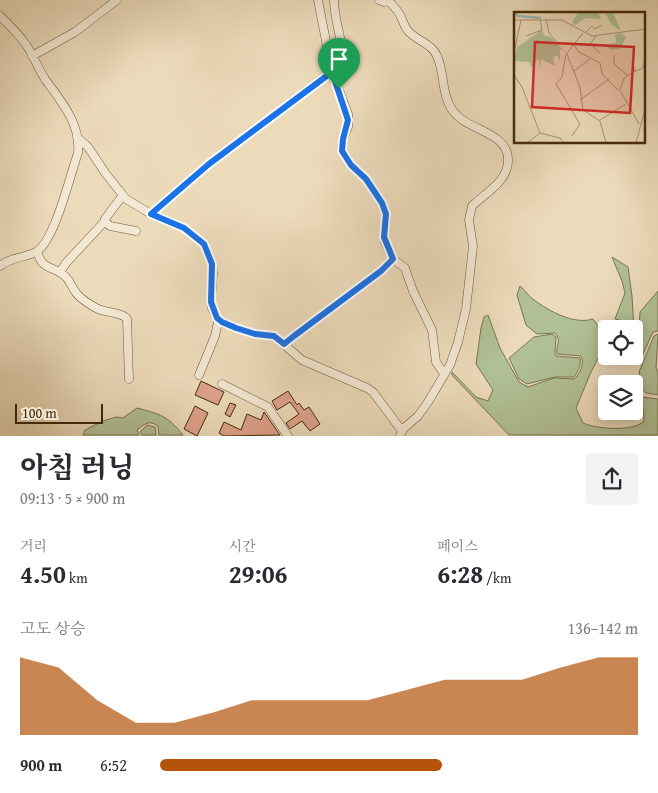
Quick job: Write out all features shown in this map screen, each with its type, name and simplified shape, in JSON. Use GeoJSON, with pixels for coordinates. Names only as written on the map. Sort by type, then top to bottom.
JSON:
{"type":"FeatureCollection","features":[{"type":"Feature","properties":{"kind":"lane"},"geometry":{"type":"LineString","coordinates":[[32,56],[74,32],[117,0]]}},
{"type":"Feature","properties":{"kind":"lane"},"geometry":{"type":"LineString","coordinates":[[318,0],[332,72],[348,120],[342,151],[351,165],[366,179],[382,203],[386,214],[384,237],[393,259],[405,268],[412,291],[430,324],[434,336],[436,362],[444,374]]}},
{"type":"Feature","properties":{"kind":"lane"},"geometry":{"type":"LineString","coordinates":[[151,214],[209,164],[343,63],[344,60],[334,15],[334,0]]}},
{"type":"Feature","properties":{"kind":"lane"},"geometry":{"type":"LineString","coordinates":[[77,137],[88,147],[123,195],[151,214],[184,228],[204,244],[212,264],[212,308],[214,314],[220,320],[255,334],[274,336],[302,360],[373,392],[401,433],[418,416],[450,366],[466,310],[473,246],[469,224],[470,211],[472,206],[500,180],[506,169],[508,158],[497,138],[468,124],[453,111],[446,96],[437,55],[430,46],[409,32],[395,7],[388,0],[384,2],[379,0]]}},
{"type":"Feature","properties":{"kind":"lane"},"geometry":{"type":"LineString","coordinates":[[0,16],[23,40],[66,109],[76,130],[78,145],[78,152],[53,229],[38,251],[10,259],[0,266]]}},
{"type":"Feature","properties":{"kind":"lane"},"geometry":{"type":"LineString","coordinates":[[60,272],[105,221],[123,195]]}},
{"type":"Feature","properties":{"kind":"lane"},"geometry":{"type":"LineString","coordinates":[[105,221],[110,226],[136,231]]}},
{"type":"Feature","properties":{"kind":"lane"},"geometry":{"type":"LineString","coordinates":[[38,251],[42,263],[48,268],[60,272],[71,282],[76,292],[86,302],[103,311],[124,316],[128,319],[129,380]]}},
{"type":"Feature","properties":{"kind":"lane"},"geometry":{"type":"LineString","coordinates":[[284,344],[381,271],[393,259]]}},
{"type":"Feature","properties":{"kind":"lane"},"geometry":{"type":"LineString","coordinates":[[200,375],[220,320]]}},
{"type":"Feature","properties":{"kind":"lane"},"geometry":{"type":"LineString","coordinates":[[222,384],[268,406],[288,436]]}},
{"type":"Feature","properties":{"kind":"green space"},"geometry":{"type":"Polygon","coordinates":[[[612,257],[628,267],[633,320],[615,319],[625,293],[612,257]]]}},
{"type":"Feature","properties":{"kind":"green space"},"geometry":{"type":"Polygon","coordinates":[[[520,286],[534,300],[562,316],[578,320],[593,319],[598,326],[598,359],[576,408],[583,423],[605,428],[632,427],[644,421],[643,397],[658,399],[658,435],[509,435],[452,375],[452,372],[476,397],[488,401],[493,390],[476,364],[484,317],[488,315],[500,348],[519,382],[528,387],[554,378],[574,379],[582,365],[581,356],[557,354],[558,341],[555,333],[537,334],[526,325],[517,295],[520,286]]]}},
{"type":"Feature","properties":{"kind":"green space"},"geometry":{"type":"Polygon","coordinates":[[[658,291],[658,331],[653,332],[643,354],[643,320],[640,320],[640,312],[658,291]]]}},
{"type":"Feature","properties":{"kind":"green space"},"geometry":{"type":"Polygon","coordinates":[[[552,334],[556,337],[556,356],[580,358],[578,371],[574,377],[555,377],[527,384],[519,379],[509,358],[534,337],[552,334]]]}},
{"type":"Feature","properties":{"kind":"green space"},"geometry":{"type":"Polygon","coordinates":[[[658,335],[656,368],[658,372],[658,395],[646,393],[643,390],[643,375],[640,375],[639,372],[654,336],[658,335]]]}},
{"type":"Feature","properties":{"kind":"green space"},"geometry":{"type":"Polygon","coordinates":[[[137,408],[163,417],[183,435],[159,435],[158,426],[150,423],[137,430],[139,435],[83,435],[85,430],[103,421],[116,417],[123,418],[137,408]]]}},
{"type":"Feature","properties":{"kind":"green space"},"geometry":{"type":"Polygon","coordinates":[[[147,425],[155,427],[156,435],[142,435],[140,432],[147,425]]]}},
{"type":"Feature","properties":{"kind":"building"},"geometry":{"type":"Polygon","coordinates":[[[201,381],[224,392],[218,405],[195,395],[201,381]]]}},
{"type":"Feature","properties":{"kind":"building"},"geometry":{"type":"Polygon","coordinates":[[[288,391],[297,405],[299,403],[304,410],[309,407],[320,424],[310,431],[302,421],[290,429],[286,423],[299,414],[290,402],[277,410],[272,401],[288,391]]]}},
{"type":"Feature","properties":{"kind":"building"},"geometry":{"type":"Polygon","coordinates":[[[230,403],[236,405],[230,417],[225,414],[230,403]]]}},
{"type":"Feature","properties":{"kind":"building"},"geometry":{"type":"Polygon","coordinates":[[[195,406],[208,413],[197,436],[184,429],[195,406]]]}},
{"type":"Feature","properties":{"kind":"building"},"geometry":{"type":"Polygon","coordinates":[[[264,412],[280,435],[224,436],[219,433],[224,422],[241,430],[247,414],[261,420],[264,412]]]}},
{"type":"Feature","properties":{"kind":"route"},"geometry":{"type":"LineString","coordinates":[[332,72],[339,89],[348,114],[348,127],[343,139],[342,151],[351,165],[366,179],[382,203],[386,214],[384,237],[393,259],[381,271],[284,344],[274,336],[255,334],[236,328],[217,318],[211,302],[212,264],[204,244],[184,228],[151,214],[209,164],[332,72]]}}]}
